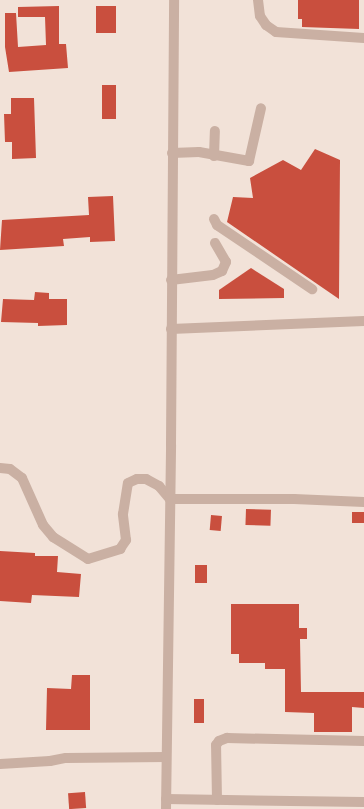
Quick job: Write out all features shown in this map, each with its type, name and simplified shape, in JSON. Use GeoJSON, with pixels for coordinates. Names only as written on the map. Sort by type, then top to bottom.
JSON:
{"type":"FeatureCollection","features":[{"type":"Feature","properties":{"kind":"lane"},"geometry":{"type":"LineString","coordinates":[[174,0],[172,329],[166,804],[217,800],[364,802]]}},
{"type":"Feature","properties":{"kind":"lane"},"geometry":{"type":"LineString","coordinates":[[258,0],[260,16],[266,25],[276,32],[364,38]]}},
{"type":"Feature","properties":{"kind":"lane"},"geometry":{"type":"LineString","coordinates":[[172,153],[199,152],[214,156],[249,161],[261,108]]}},
{"type":"Feature","properties":{"kind":"lane"},"geometry":{"type":"LineString","coordinates":[[214,156],[215,131]]}},
{"type":"Feature","properties":{"kind":"lane"},"geometry":{"type":"LineString","coordinates":[[214,219],[217,225],[312,289]]}},
{"type":"Feature","properties":{"kind":"lane"},"geometry":{"type":"LineString","coordinates":[[172,280],[213,275],[222,271],[226,262],[215,243]]}},
{"type":"Feature","properties":{"kind":"lane"},"geometry":{"type":"LineString","coordinates":[[172,329],[364,321]]}},
{"type":"Feature","properties":{"kind":"lane"},"geometry":{"type":"LineString","coordinates":[[0,468],[10,469],[22,478],[43,525],[54,537],[88,559],[120,549],[126,540],[123,514],[128,483],[137,479],[146,479],[159,486],[170,499],[294,499],[364,502]]}},
{"type":"Feature","properties":{"kind":"lane"},"geometry":{"type":"LineString","coordinates":[[217,800],[216,745],[219,741],[227,738],[364,741]]}},
{"type":"Feature","properties":{"kind":"lane"},"geometry":{"type":"LineString","coordinates":[[0,764],[50,761],[66,758],[166,758]]}},
{"type":"Feature","properties":{"kind":"building"},"geometry":{"type":"Polygon","coordinates":[[[298,0],[359,0],[359,29],[302,27],[302,19],[298,19],[298,0]]]}},
{"type":"Feature","properties":{"kind":"building"},"geometry":{"type":"Polygon","coordinates":[[[59,6],[59,44],[66,44],[68,68],[9,72],[5,47],[5,13],[16,13],[18,47],[46,45],[45,17],[18,17],[18,7],[59,6]]]}},
{"type":"Feature","properties":{"kind":"building"},"geometry":{"type":"Polygon","coordinates":[[[96,6],[116,6],[116,33],[96,33],[96,6]]]}},
{"type":"Feature","properties":{"kind":"building"},"geometry":{"type":"Polygon","coordinates":[[[102,85],[116,85],[116,119],[102,119],[102,85]]]}},
{"type":"Feature","properties":{"kind":"building"},"geometry":{"type":"Polygon","coordinates":[[[11,98],[34,98],[36,158],[12,159],[12,142],[5,142],[4,114],[11,114],[11,98]]]}},
{"type":"Feature","properties":{"kind":"building"},"geometry":{"type":"Polygon","coordinates":[[[315,149],[340,160],[339,299],[227,222],[233,197],[253,198],[250,178],[283,160],[301,170],[315,149]]]}},
{"type":"Feature","properties":{"kind":"building"},"geometry":{"type":"Polygon","coordinates":[[[113,196],[115,241],[90,242],[90,237],[63,239],[64,246],[0,250],[2,220],[89,215],[88,197],[113,196]]]}},
{"type":"Feature","properties":{"kind":"building"},"geometry":{"type":"Polygon","coordinates":[[[251,268],[284,289],[284,298],[219,299],[219,290],[251,268]]]}},
{"type":"Feature","properties":{"kind":"building"},"geometry":{"type":"Polygon","coordinates":[[[35,292],[49,293],[49,299],[67,299],[67,325],[38,326],[38,323],[1,322],[3,299],[34,300],[35,292]]]}},
{"type":"Feature","properties":{"kind":"building"},"geometry":{"type":"Polygon","coordinates":[[[246,509],[271,510],[270,526],[245,525],[246,509]]]}},
{"type":"Feature","properties":{"kind":"building"},"geometry":{"type":"Polygon","coordinates":[[[352,512],[364,512],[364,523],[352,523],[352,512]]]}},
{"type":"Feature","properties":{"kind":"building"},"geometry":{"type":"Polygon","coordinates":[[[211,515],[222,516],[221,531],[210,530],[211,515]]]}},
{"type":"Feature","properties":{"kind":"building"},"geometry":{"type":"Polygon","coordinates":[[[0,551],[35,553],[35,556],[58,556],[57,572],[81,574],[79,597],[32,595],[31,603],[0,601],[0,551]]]}},
{"type":"Feature","properties":{"kind":"building"},"geometry":{"type":"Polygon","coordinates":[[[195,565],[207,565],[207,583],[195,583],[195,565]]]}},
{"type":"Feature","properties":{"kind":"building"},"geometry":{"type":"Polygon","coordinates":[[[231,604],[299,604],[299,628],[307,628],[307,639],[300,639],[301,692],[364,692],[364,708],[352,707],[352,732],[314,732],[314,713],[285,712],[285,669],[265,669],[265,663],[239,663],[239,654],[231,654],[231,604]]]}},
{"type":"Feature","properties":{"kind":"building"},"geometry":{"type":"Polygon","coordinates":[[[72,675],[90,675],[90,730],[46,730],[47,688],[71,689],[72,675]]]}},
{"type":"Feature","properties":{"kind":"building"},"geometry":{"type":"Polygon","coordinates":[[[194,699],[204,699],[204,723],[194,723],[194,699]]]}},
{"type":"Feature","properties":{"kind":"building"},"geometry":{"type":"Polygon","coordinates":[[[85,792],[86,808],[69,809],[68,793],[85,792]]]}}]}
